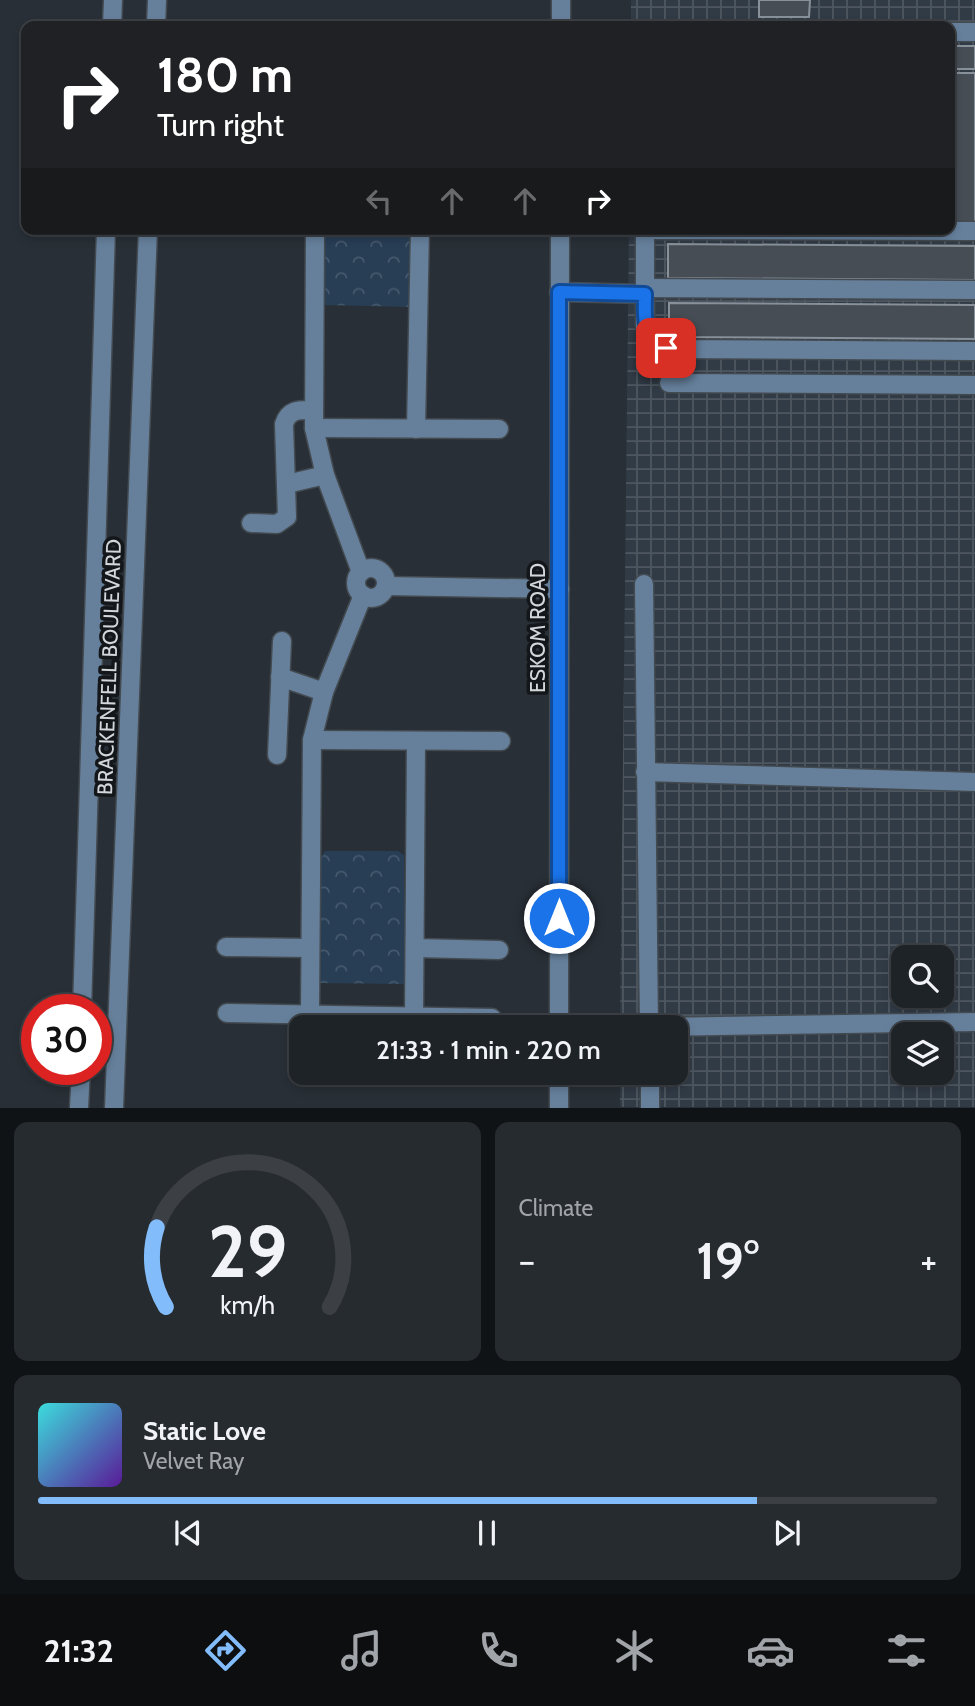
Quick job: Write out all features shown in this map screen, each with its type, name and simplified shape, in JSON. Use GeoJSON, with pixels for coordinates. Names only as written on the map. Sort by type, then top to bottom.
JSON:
{"type":"FeatureCollection","features":[{"type":"Feature","properties":{"kind":"street"},"geometry":{"type":"LineString","coordinates":[[112,21],[113,0]]}},
{"type":"Feature","properties":{"kind":"street"},"geometry":{"type":"LineString","coordinates":[[156,21],[157,0]]}},
{"type":"Feature","properties":{"kind":"street"},"geometry":{"type":"LineString","coordinates":[[561,0],[561,21]]}},
{"type":"Feature","properties":{"kind":"street"},"geometry":{"type":"LineString","coordinates":[[955,32],[975,32]]}},
{"type":"Feature","properties":{"kind":"street"},"geometry":{"type":"LineString","coordinates":[[955,231],[975,231]]}},
{"type":"Feature","properties":{"kind":"street","name":"BRACKENFELL BOULEVARD"},"geometry":{"type":"LineString","coordinates":[[82,994],[106,235]]}},
{"type":"Feature","properties":{"kind":"street","name":"BRACKENFELL BOULEVARD"},"geometry":{"type":"LineString","coordinates":[[114,1108],[148,235]]}},
{"type":"Feature","properties":{"kind":"street"},"geometry":{"type":"LineString","coordinates":[[314,235],[314,419],[324,475],[362,572]]}},
{"type":"Feature","properties":{"kind":"street"},"geometry":{"type":"LineString","coordinates":[[416,429],[420,235]]}},
{"type":"Feature","properties":{"kind":"street","name":"ESKOM ROAD"},"geometry":{"type":"LineString","coordinates":[[559,1015],[560,235]]}},
{"type":"Feature","properties":{"kind":"street"},"geometry":{"type":"LineString","coordinates":[[645,235],[645,326],[654,342],[666,348],[975,351]]}},
{"type":"Feature","properties":{"kind":"street"},"geometry":{"type":"LineString","coordinates":[[559,292],[975,290]]}},
{"type":"Feature","properties":{"kind":"street"},"geometry":{"type":"LineString","coordinates":[[669,383],[975,385]]}},
{"type":"Feature","properties":{"kind":"street"},"geometry":{"type":"LineString","coordinates":[[251,523],[277,524],[284,521],[289,512],[286,419],[294,411],[314,419],[416,429],[499,429]]}},
{"type":"Feature","properties":{"kind":"street"},"geometry":{"type":"LineString","coordinates":[[287,484],[324,475]]}},
{"type":"Feature","properties":{"kind":"street"},"geometry":{"type":"LineString","coordinates":[[370,568],[379,570],[385,577],[386,586],[381,595],[372,598],[363,595],[356,584],[362,572],[370,568]]}},
{"type":"Feature","properties":{"kind":"street"},"geometry":{"type":"LineString","coordinates":[[644,584],[649,1015]]}},
{"type":"Feature","properties":{"kind":"street"},"geometry":{"type":"LineString","coordinates":[[386,586],[560,589]]}},
{"type":"Feature","properties":{"kind":"street"},"geometry":{"type":"LineString","coordinates":[[310,1014],[312,740],[324,692],[363,595]]}},
{"type":"Feature","properties":{"kind":"street"},"geometry":{"type":"LineString","coordinates":[[277,755],[282,641]]}},
{"type":"Feature","properties":{"kind":"street"},"geometry":{"type":"LineString","coordinates":[[280,677],[324,692]]}},
{"type":"Feature","properties":{"kind":"street"},"geometry":{"type":"LineString","coordinates":[[312,740],[501,741]]}},
{"type":"Feature","properties":{"kind":"street"},"geometry":{"type":"LineString","coordinates":[[414,1015],[416,741]]}},
{"type":"Feature","properties":{"kind":"street"},"geometry":{"type":"LineString","coordinates":[[645,772],[975,782]]}},
{"type":"Feature","properties":{"kind":"street"},"geometry":{"type":"LineString","coordinates":[[226,947],[310,948]]}},
{"type":"Feature","properties":{"kind":"street"},"geometry":{"type":"LineString","coordinates":[[415,948],[499,950]]}},
{"type":"Feature","properties":{"kind":"street"},"geometry":{"type":"LineString","coordinates":[[227,1013],[362,1015]]}},
{"type":"Feature","properties":{"kind":"street"},"geometry":{"type":"LineString","coordinates":[[688,1027],[975,1022]]}},
{"type":"Feature","properties":{"kind":"street"},"geometry":{"type":"LineString","coordinates":[[79,1108],[80,1085]]}},
{"type":"Feature","properties":{"kind":"street"},"geometry":{"type":"LineString","coordinates":[[558,1108],[559,1085]]}},
{"type":"Feature","properties":{"kind":"street"},"geometry":{"type":"LineString","coordinates":[[650,1085],[650,1108]]}},
{"type":"Feature","properties":{"kind":"shaded area"},"geometry":{"type":"Polygon","coordinates":[[[631,0],[975,0],[975,1107],[620,1107],[620,1085],[688,1085],[688,1015],[620,1015],[629,235],[955,235],[955,21],[631,21],[631,0]]]}},
{"type":"Feature","properties":{"kind":"green space"},"geometry":{"type":"Polygon","coordinates":[[[325,235],[410,235],[409,307],[324,305],[325,235]]]}},
{"type":"Feature","properties":{"kind":"green space"},"geometry":{"type":"Polygon","coordinates":[[[325,851],[398,851],[404,855],[405,984],[319,983],[320,860],[325,851]]]}},
{"type":"Feature","properties":{"kind":"building"},"geometry":{"type":"Polygon","coordinates":[[[759,0],[810,0],[809,17],[759,17],[759,0]]]}},
{"type":"Feature","properties":{"kind":"building"},"geometry":{"type":"Polygon","coordinates":[[[955,46],[975,46],[975,69],[955,69],[955,46]]]}},
{"type":"Feature","properties":{"kind":"building"},"geometry":{"type":"Polygon","coordinates":[[[955,73],[975,73],[975,222],[955,222],[955,73]]]}},
{"type":"Feature","properties":{"kind":"building"},"geometry":{"type":"Polygon","coordinates":[[[668,244],[975,246],[975,280],[668,278],[668,244]]]}},
{"type":"Feature","properties":{"kind":"building"},"geometry":{"type":"Polygon","coordinates":[[[669,303],[975,305],[975,339],[669,337],[669,303]]]}},
{"type":"Feature","properties":{"kind":"route"},"geometry":{"type":"LineString","coordinates":[[559,918],[559,292],[645,294],[645,326],[648,335],[659,346],[666,348]]}}]}
